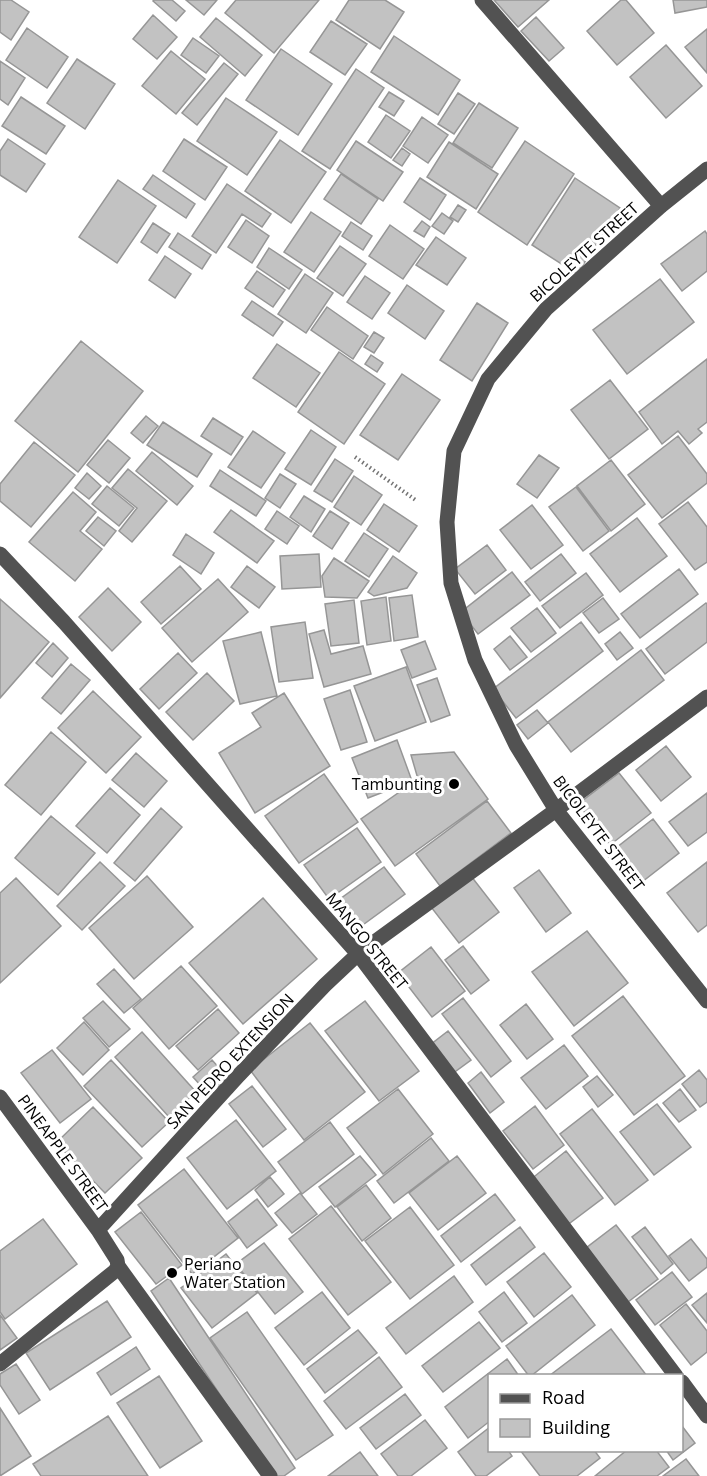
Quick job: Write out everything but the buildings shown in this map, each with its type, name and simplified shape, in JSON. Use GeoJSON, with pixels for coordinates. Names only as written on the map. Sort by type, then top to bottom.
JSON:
{"type":"FeatureCollection","features":[{"type":"Feature","properties":{"kind":"street","name":"BICOLEYTE STREET"},"geometry":{"type":"LineString","coordinates":[[482,0],[661,206],[546,309],[488,379],[454,451],[447,522],[451,583],[475,660],[516,745],[556,810],[707,1001]]}},
{"type":"Feature","properties":{"kind":"street"},"geometry":{"type":"LineString","coordinates":[[661,206],[707,169]]}},
{"type":"Feature","properties":{"kind":"street","name":"MANGO STREET"},"geometry":{"type":"LineString","coordinates":[[0,554],[64,622],[358,954],[674,1374]]}},
{"type":"Feature","properties":{"kind":"street","name":"SAN PEDRO EXTENSION"},"geometry":{"type":"LineString","coordinates":[[98,1230],[239,1075],[358,954],[556,810],[707,696]]}},
{"type":"Feature","properties":{"kind":"street","name":"PINEAPPLE STREET"},"geometry":{"type":"LineString","coordinates":[[0,1097],[98,1230]]}},
{"type":"Feature","properties":{"kind":"street"},"geometry":{"type":"LineString","coordinates":[[98,1230],[117,1260],[118,1266],[270,1476]]}},
{"type":"Feature","properties":{"kind":"street"},"geometry":{"type":"LineString","coordinates":[[0,1364],[115,1271],[118,1266]]}},
{"type":"Feature","properties":{"kind":"street"},"geometry":{"type":"LineString","coordinates":[[683,1385],[707,1416]]}},
{"type":"Feature","properties":{"kind":"path"},"geometry":{"type":"LineString","coordinates":[[355,457],[447,522]]}},
{"type":"Feature","properties":{"kind":"place","name":"Tambunting"},"geometry":{"type":"Point","coordinates":[454,784]}},
{"type":"Feature","properties":{"kind":"place","name":"Periano Water Station"},"geometry":{"type":"Point","coordinates":[172,1273]}}]}
